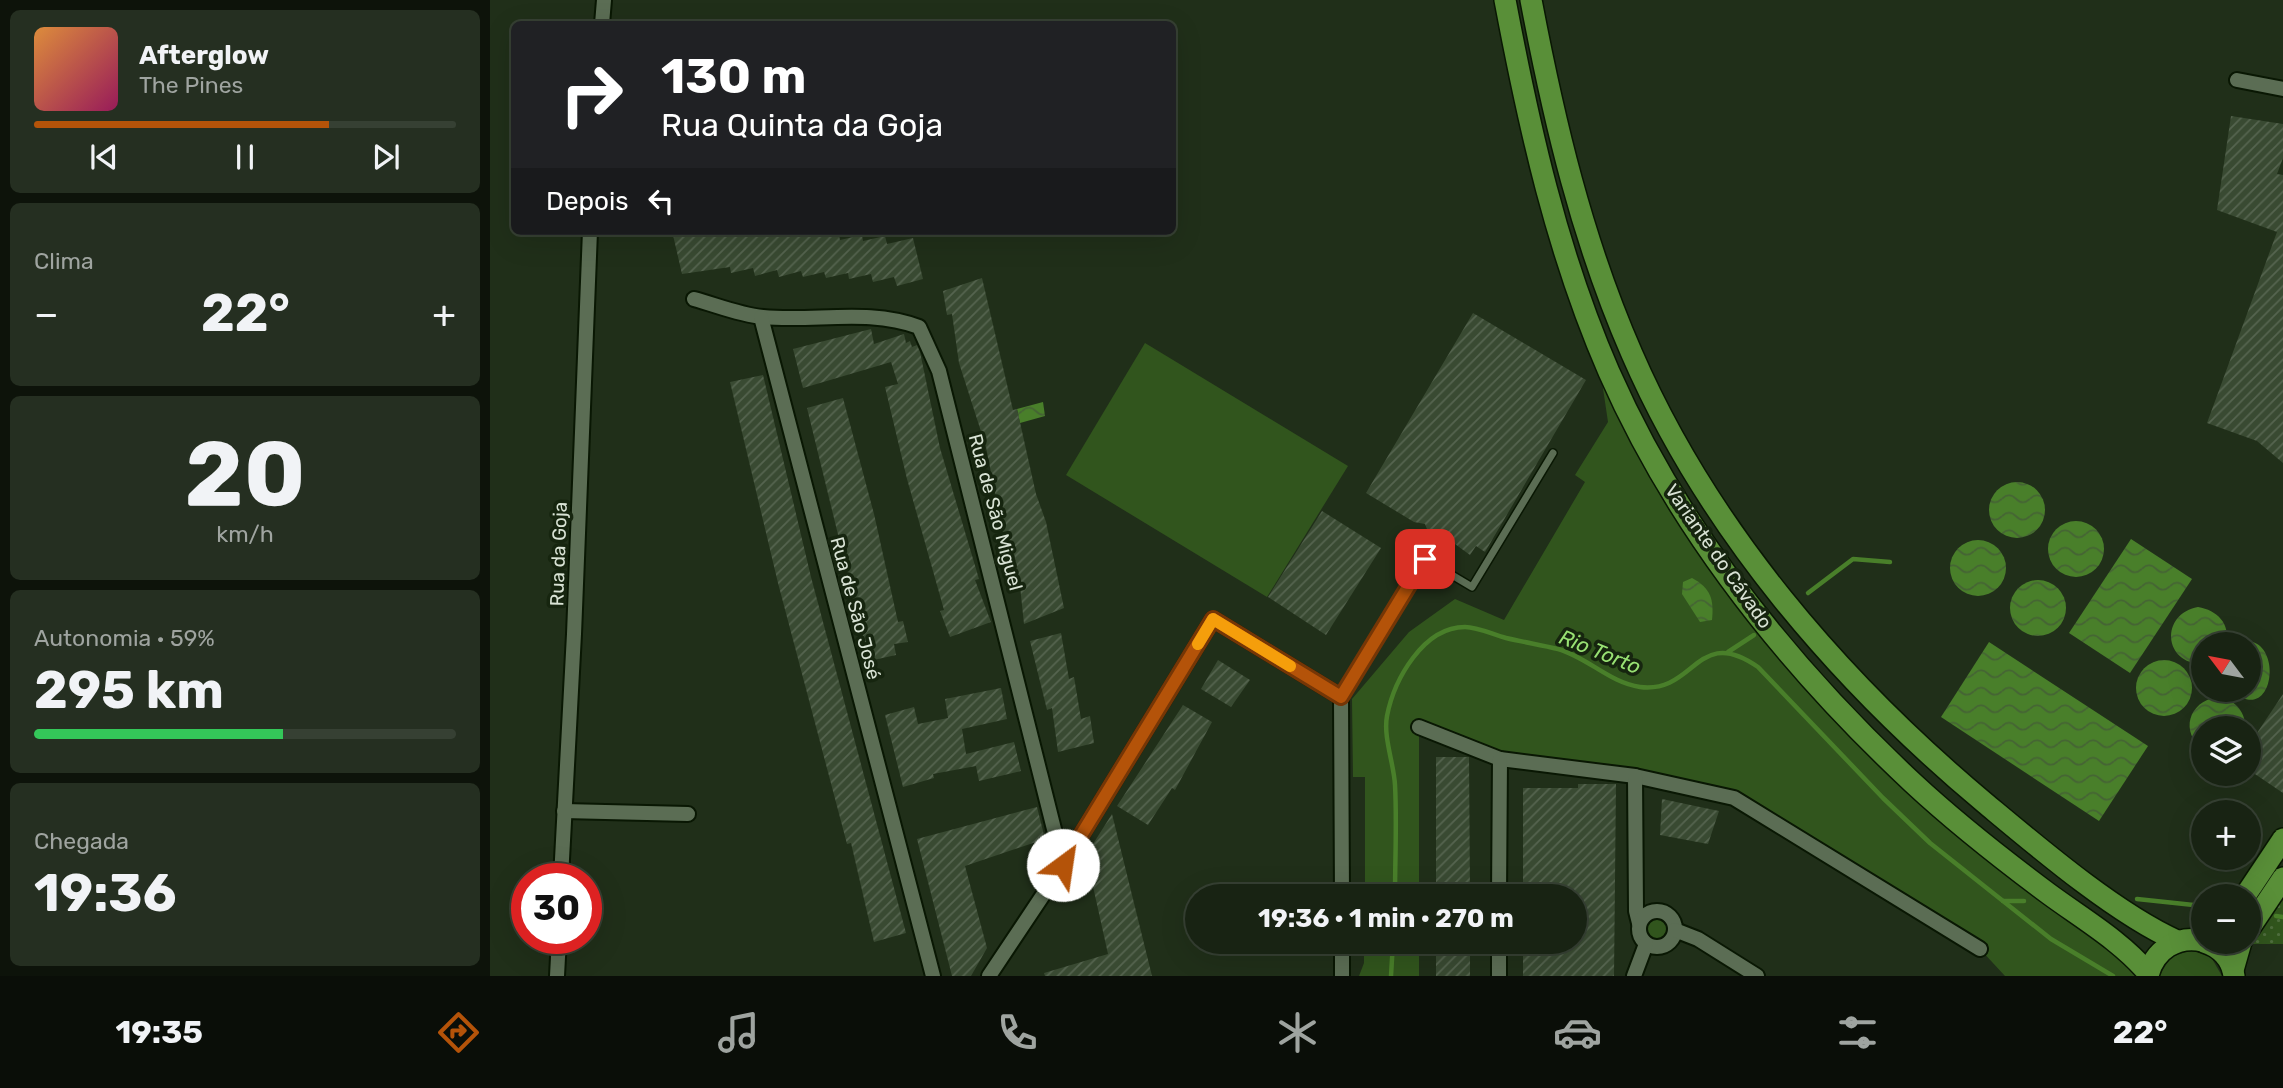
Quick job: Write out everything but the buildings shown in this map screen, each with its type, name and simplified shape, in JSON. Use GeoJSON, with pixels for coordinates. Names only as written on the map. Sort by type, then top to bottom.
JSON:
{"type":"FeatureCollection","features":[{"type":"Feature","properties":{"kind":"main road","name":"Variante do Cávado"},"geometry":{"type":"LineString","coordinates":[[1505,0],[1534,147],[1564,251],[1589,321],[1634,424],[1713,553],[1781,645],[1882,754],[1978,839],[2123,948],[2148,975]]}},
{"type":"Feature","properties":{"kind":"main road","name":"Variante do Cávado"},"geometry":{"type":"LineString","coordinates":[[1531,0],[1559,137],[1591,247],[1612,306],[1658,407],[1751,556],[1811,634],[1906,733],[1957,780],[2010,824],[2141,922],[2178,941]]}},
{"type":"Feature","properties":{"kind":"main road"},"geometry":{"type":"LineString","coordinates":[[2253,884],[2283,839]]}},
{"type":"Feature","properties":{"kind":"main road"},"geometry":{"type":"LineString","coordinates":[[2261,911],[2283,877]]}},
{"type":"Feature","properties":{"kind":"main road"},"geometry":{"type":"LineString","coordinates":[[2148,975],[2154,959],[2164,948],[2178,941],[2191,940]]}},
{"type":"Feature","properties":{"kind":"main road"},"geometry":{"type":"LineString","coordinates":[[2223,954],[2234,973]]}},
{"type":"Feature","properties":{"kind":"main road"},"geometry":{"type":"LineString","coordinates":[[2234,973],[2238,954]]}},
{"type":"Feature","properties":{"kind":"street"},"geometry":{"type":"LineString","coordinates":[[602,21],[604,0]]}},
{"type":"Feature","properties":{"kind":"street"},"geometry":{"type":"LineString","coordinates":[[2237,80],[2283,89]]}},
{"type":"Feature","properties":{"kind":"street","name":"Rua da Goja"},"geometry":{"type":"LineString","coordinates":[[562,863],[590,235]]}},
{"type":"Feature","properties":{"kind":"street"},"geometry":{"type":"LineString","coordinates":[[694,299],[761,317]]}},
{"type":"Feature","properties":{"kind":"street","name":"Rua de São Miguel"},"geometry":{"type":"LineString","coordinates":[[761,317],[899,320],[919,327],[931,349],[998,595],[1063,865]]}},
{"type":"Feature","properties":{"kind":"street","name":"Rua de São José"},"geometry":{"type":"LineString","coordinates":[[761,317],[933,976]]}},
{"type":"Feature","properties":{"kind":"street"},"geometry":{"type":"LineString","coordinates":[[989,976],[1063,865],[1213,619],[1341,697],[1342,884]]}},
{"type":"Feature","properties":{"kind":"street"},"geometry":{"type":"LineString","coordinates":[[1419,727],[1500,759],[1635,776],[1734,798],[1980,949]]}},
{"type":"Feature","properties":{"kind":"street"},"geometry":{"type":"LineString","coordinates":[[1499,884],[1500,759]]}},
{"type":"Feature","properties":{"kind":"street"},"geometry":{"type":"LineString","coordinates":[[1635,776],[1636,911],[1639,934],[1646,944],[1662,946],[1671,940],[1675,930],[1672,919],[1663,912],[1652,911],[1639,923]]}},
{"type":"Feature","properties":{"kind":"street"},"geometry":{"type":"LineString","coordinates":[[564,811],[688,814]]}},
{"type":"Feature","properties":{"kind":"street"},"geometry":{"type":"LineString","coordinates":[[1675,930],[1698,939],[1757,976]]}},
{"type":"Feature","properties":{"kind":"street"},"geometry":{"type":"LineString","coordinates":[[1634,976],[1646,944]]}},
{"type":"Feature","properties":{"kind":"street"},"geometry":{"type":"LineString","coordinates":[[557,976],[558,954]]}},
{"type":"Feature","properties":{"kind":"street"},"geometry":{"type":"LineString","coordinates":[[1342,954],[1342,976]]}},
{"type":"Feature","properties":{"kind":"street"},"geometry":{"type":"LineString","coordinates":[[1499,954],[1499,976]]}},
{"type":"Feature","properties":{"kind":"lane"},"geometry":{"type":"LineString","coordinates":[[1341,697],[1425,559],[1472,587],[1553,453]]}},
{"type":"Feature","properties":{"kind":"shaded area"},"geometry":{"type":"Polygon","coordinates":[[[1145,343],[1348,466],[1267,597],[1066,475],[1145,343]]]}},
{"type":"Feature","properties":{"kind":"shaded area"},"geometry":{"type":"Polygon","coordinates":[[[1601,375],[1664,477],[1835,705],[2148,976],[2005,976],[1980,949],[1734,798],[1500,759],[1419,728],[1419,884],[1365,884],[1365,777],[1353,777],[1352,699],[1409,632],[1455,599],[1504,620],[1585,482],[1575,475],[1608,422],[1601,375]]]}},
{"type":"Feature","properties":{"kind":"shaded area"},"geometry":{"type":"Polygon","coordinates":[[[2283,889],[2283,944],[2261,944],[2261,916],[2283,889]]]}},
{"type":"Feature","properties":{"kind":"shaded area"},"geometry":{"type":"Polygon","coordinates":[[[1657,917],[1668,924],[1669,929],[1662,940],[1657,941],[1646,934],[1645,929],[1652,918],[1657,917]]]}},
{"type":"Feature","properties":{"kind":"shaded area"},"geometry":{"type":"Polygon","coordinates":[[[2191,950],[2191,954],[2211,957],[2222,976],[2159,976],[2171,957],[2191,950]]]}},
{"type":"Feature","properties":{"kind":"shaded area"},"geometry":{"type":"Polygon","coordinates":[[[1364,954],[1419,954],[1419,976],[1359,976],[1364,954]]]}},
{"type":"Feature","properties":{"kind":"water"},"geometry":{"type":"Polygon","coordinates":[[[1043,402],[1045,416],[1020,423],[1017,409],[1043,402]]]}},
{"type":"Feature","properties":{"kind":"water"},"geometry":{"type":"Polygon","coordinates":[[[2011,482],[2023,482],[2033,486],[2041,494],[2045,510],[2041,526],[2033,534],[2023,538],[2011,538],[2001,534],[1993,526],[1989,516],[1989,504],[1993,494],[2001,486],[2011,482]]]}},
{"type":"Feature","properties":{"kind":"water"},"geometry":{"type":"Polygon","coordinates":[[[2070,521],[2082,521],[2092,525],[2100,533],[2104,549],[2100,565],[2092,573],[2082,577],[2070,577],[2060,573],[2052,565],[2048,555],[2048,543],[2052,533],[2060,525],[2070,521]]]}},
{"type":"Feature","properties":{"kind":"water"},"geometry":{"type":"Polygon","coordinates":[[[2131,539],[2192,579],[2130,673],[2069,633],[2131,539]]]}},
{"type":"Feature","properties":{"kind":"water"},"geometry":{"type":"Polygon","coordinates":[[[1972,540],[1984,540],[1994,544],[2002,552],[2006,568],[2002,584],[1994,592],[1984,596],[1972,596],[1962,592],[1954,584],[1950,574],[1950,562],[1954,552],[1962,544],[1972,540]]]}},
{"type":"Feature","properties":{"kind":"water"},"geometry":{"type":"Polygon","coordinates":[[[1692,578],[1710,595],[1712,620],[1700,622],[1682,594],[1683,582],[1692,578]]]}},
{"type":"Feature","properties":{"kind":"water"},"geometry":{"type":"Polygon","coordinates":[[[2032,580],[2044,580],[2054,584],[2062,592],[2066,608],[2062,624],[2054,632],[2044,636],[2032,636],[2022,632],[2014,624],[2010,614],[2010,602],[2014,592],[2022,584],[2032,580]]]}},
{"type":"Feature","properties":{"kind":"water"},"geometry":{"type":"Polygon","coordinates":[[[2198,607],[2211,611],[2221,619],[2226,632],[2191,632],[2191,662],[2180,656],[2171,638],[2177,619],[2186,611],[2198,607]]]}},
{"type":"Feature","properties":{"kind":"water"},"geometry":{"type":"Polygon","coordinates":[[[1989,642],[2148,746],[2099,821],[1941,717],[1989,642]]]}},
{"type":"Feature","properties":{"kind":"water"},"geometry":{"type":"Polygon","coordinates":[[[2261,647],[2268,659],[2270,671],[2261,695],[2261,647]]]}},
{"type":"Feature","properties":{"kind":"water"},"geometry":{"type":"Polygon","coordinates":[[[2158,660],[2170,660],[2180,664],[2190,677],[2191,696],[2180,712],[2170,716],[2158,716],[2148,712],[2140,704],[2136,694],[2136,682],[2140,672],[2148,664],[2158,660]]]}},
{"type":"Feature","properties":{"kind":"water"},"geometry":{"type":"Polygon","coordinates":[[[2204,702],[2232,702],[2238,706],[2243,716],[2192,716],[2204,702]]]}},
{"type":"Feature","properties":{"kind":"waterway"},"geometry":{"type":"LineString","coordinates":[[1808,593],[1853,559],[1890,562]]}},
{"type":"Feature","properties":{"kind":"waterway","name":"Rio Torto"},"geometry":{"type":"LineString","coordinates":[[1395,884],[1395,785],[1386,733],[1387,716],[1404,672],[1413,658],[1436,636],[1450,629],[1470,627],[1558,649],[1629,685],[1640,687],[1659,686],[1673,681],[1708,656],[1721,653],[1737,656],[1758,667],[1883,798],[1930,843],[2051,939],[2113,976]]}},
{"type":"Feature","properties":{"kind":"waterway"},"geometry":{"type":"LineString","coordinates":[[1728,652],[1754,635]]}},
{"type":"Feature","properties":{"kind":"waterway"},"geometry":{"type":"LineString","coordinates":[[2137,899],[2191,905]]}},
{"type":"Feature","properties":{"kind":"waterway"},"geometry":{"type":"LineString","coordinates":[[2003,901],[2024,901]]}},
{"type":"Feature","properties":{"kind":"waterway"},"geometry":{"type":"LineString","coordinates":[[2276,916],[2283,917]]}},
{"type":"Feature","properties":{"kind":"waterway","name":"Rio Torto"},"geometry":{"type":"LineString","coordinates":[[1391,976],[1392,954]]}},
{"type":"Feature","properties":{"kind":"slow traffic"},"geometry":{"type":"LineString","coordinates":[[1198,644],[1213,619],[1290,666]]}},
{"type":"Feature","properties":{"kind":"route"},"geometry":{"type":"LineString","coordinates":[[1063,865],[1213,619],[1341,697],[1425,559]]}}]}
